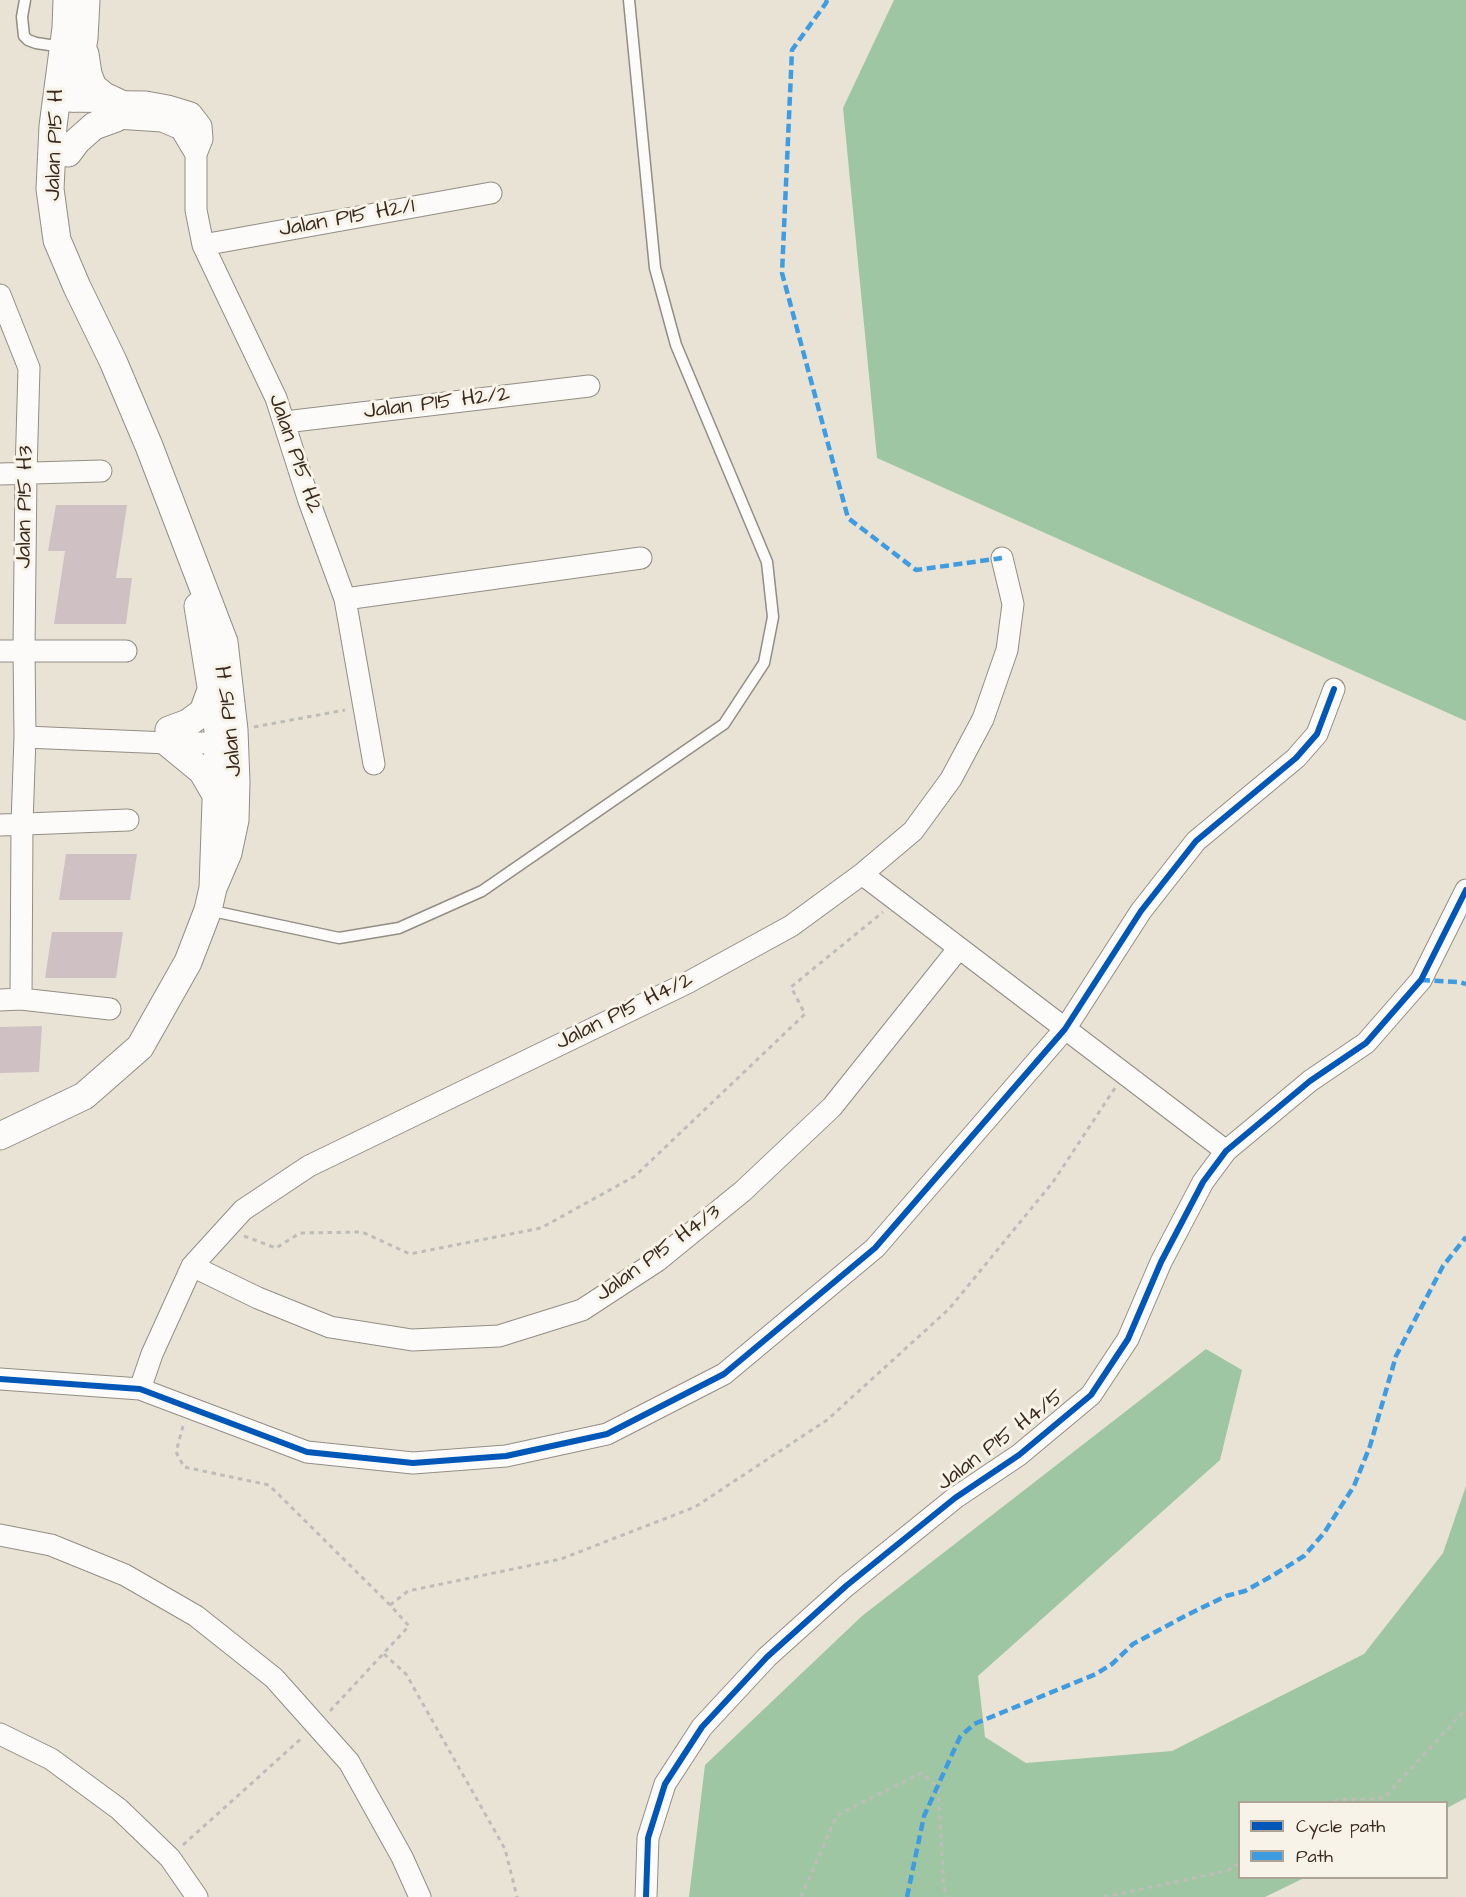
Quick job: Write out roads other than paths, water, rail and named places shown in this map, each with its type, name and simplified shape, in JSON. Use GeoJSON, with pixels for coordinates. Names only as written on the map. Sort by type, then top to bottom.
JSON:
{"type":"FeatureCollection","features":[{"type":"Feature","properties":{"kind":"street","name":"Jalan P15 H"},"geometry":{"type":"LineString","coordinates":[[67,0],[74,43]]}},
{"type":"Feature","properties":{"kind":"street","name":"Jalan P15 H"},"geometry":{"type":"LineString","coordinates":[[86,0],[74,43],[50,189],[57,240],[149,446],[224,642],[226,737],[216,795],[210,899]]}},
{"type":"Feature","properties":{"kind":"street"},"geometry":{"type":"LineString","coordinates":[[68,153],[77,141],[94,126],[117,110],[93,87],[86,60],[74,43]]}},
{"type":"Feature","properties":{"kind":"street","name":"Jalan P15 H"},"geometry":{"type":"LineString","coordinates":[[64,108],[68,153],[65,186],[70,246],[77,286]]}},
{"type":"Feature","properties":{"kind":"street","name":"Jalan P15 H2"},"geometry":{"type":"LineString","coordinates":[[64,108],[117,110],[162,121],[181,129],[196,154],[196,210],[202,245],[256,353],[285,422],[309,501],[345,598],[374,764]]}},
{"type":"Feature","properties":{"kind":"street","name":"Jalan P15 H2/1"},"geometry":{"type":"LineString","coordinates":[[202,245],[491,193]]}},
{"type":"Feature","properties":{"kind":"street","name":"Jalan P15 H3"},"geometry":{"type":"LineString","coordinates":[[0,295],[29,368],[24,650],[25,731],[22,824],[10,1000]]}},
{"type":"Feature","properties":{"kind":"street","name":"Jalan P15 H2/2"},"geometry":{"type":"LineString","coordinates":[[285,422],[589,386]]}},
{"type":"Feature","properties":{"kind":"street"},"geometry":{"type":"LineString","coordinates":[[0,474],[101,471]]}},
{"type":"Feature","properties":{"kind":"street","name":"Jalan P15 H"},"geometry":{"type":"LineString","coordinates":[[0,1136],[84,1096],[140,1047],[188,962],[228,853],[235,820],[236,782],[226,737],[211,690],[191,557]]}},
{"type":"Feature","properties":{"kind":"street"},"geometry":{"type":"LineString","coordinates":[[345,598],[641,558]]}},
{"type":"Feature","properties":{"kind":"street","name":"Jalan P15 H4/2"},"geometry":{"type":"LineString","coordinates":[[140,1389],[152,1354],[192,1266],[243,1210],[309,1166],[687,983],[791,926],[862,874],[913,831],[951,780],[983,720],[1007,650],[1013,604],[1002,558]]}},
{"type":"Feature","properties":{"kind":"street"},"geometry":{"type":"LineString","coordinates":[[0,651],[126,651]]}},
{"type":"Feature","properties":{"kind":"street"},"geometry":{"type":"LineString","coordinates":[[0,1379],[140,1389],[307,1452],[413,1462],[506,1456],[607,1434],[724,1374],[875,1248],[1065,1029],[1141,911],[1196,841],[1296,758],[1317,734],[1334,689]]}},
{"type":"Feature","properties":{"kind":"street"},"geometry":{"type":"LineString","coordinates":[[169,736],[203,712],[211,690]]}},
{"type":"Feature","properties":{"kind":"street"},"geometry":{"type":"LineString","coordinates":[[25,731],[226,737]]}},
{"type":"Feature","properties":{"kind":"street"},"geometry":{"type":"LineString","coordinates":[[169,736],[202,771],[216,795]]}},
{"type":"Feature","properties":{"kind":"street"},"geometry":{"type":"LineString","coordinates":[[0,825],[128,820]]}},
{"type":"Feature","properties":{"kind":"street"},"geometry":{"type":"LineString","coordinates":[[862,874],[1226,1151]]}},
{"type":"Feature","properties":{"kind":"street","name":"Jalan P15 H4/5"},"geometry":{"type":"LineString","coordinates":[[646,1897],[648,1838],[665,1784],[702,1727],[767,1657],[846,1586],[955,1498],[1019,1455],[1091,1395],[1128,1339],[1161,1263],[1203,1182],[1226,1151],[1310,1081],[1366,1043],[1421,980],[1466,890]]}},
{"type":"Feature","properties":{"kind":"street","name":"Jalan P15 H4/3"},"geometry":{"type":"LineString","coordinates":[[192,1266],[258,1298],[330,1327],[412,1340],[499,1336],[582,1310],[657,1261],[743,1191],[832,1107],[959,948]]}},
{"type":"Feature","properties":{"kind":"street"},"geometry":{"type":"LineString","coordinates":[[10,1000],[110,1009]]}},
{"type":"Feature","properties":{"kind":"street","name":"Jalan P15 H"},"geometry":{"type":"LineString","coordinates":[[0,1125],[84,1096]]}},
{"type":"Feature","properties":{"kind":"street"},"geometry":{"type":"LineString","coordinates":[[0,1535],[51,1545],[125,1575],[196,1616],[274,1678],[349,1762],[402,1857],[420,1897]]}},
{"type":"Feature","properties":{"kind":"street"},"geometry":{"type":"LineString","coordinates":[[0,1734],[51,1760],[119,1809],[170,1858],[197,1897]]}},
{"type":"Feature","properties":{"kind":"lane"},"geometry":{"type":"LineString","coordinates":[[25,0],[22,16],[24,36],[28,40],[36,43],[74,43]]}},
{"type":"Feature","properties":{"kind":"lane"},"geometry":{"type":"LineString","coordinates":[[210,899],[339,938],[399,928],[482,891],[724,724],[764,663],[773,617],[767,562],[676,345],[655,268],[629,0]]}}]}
